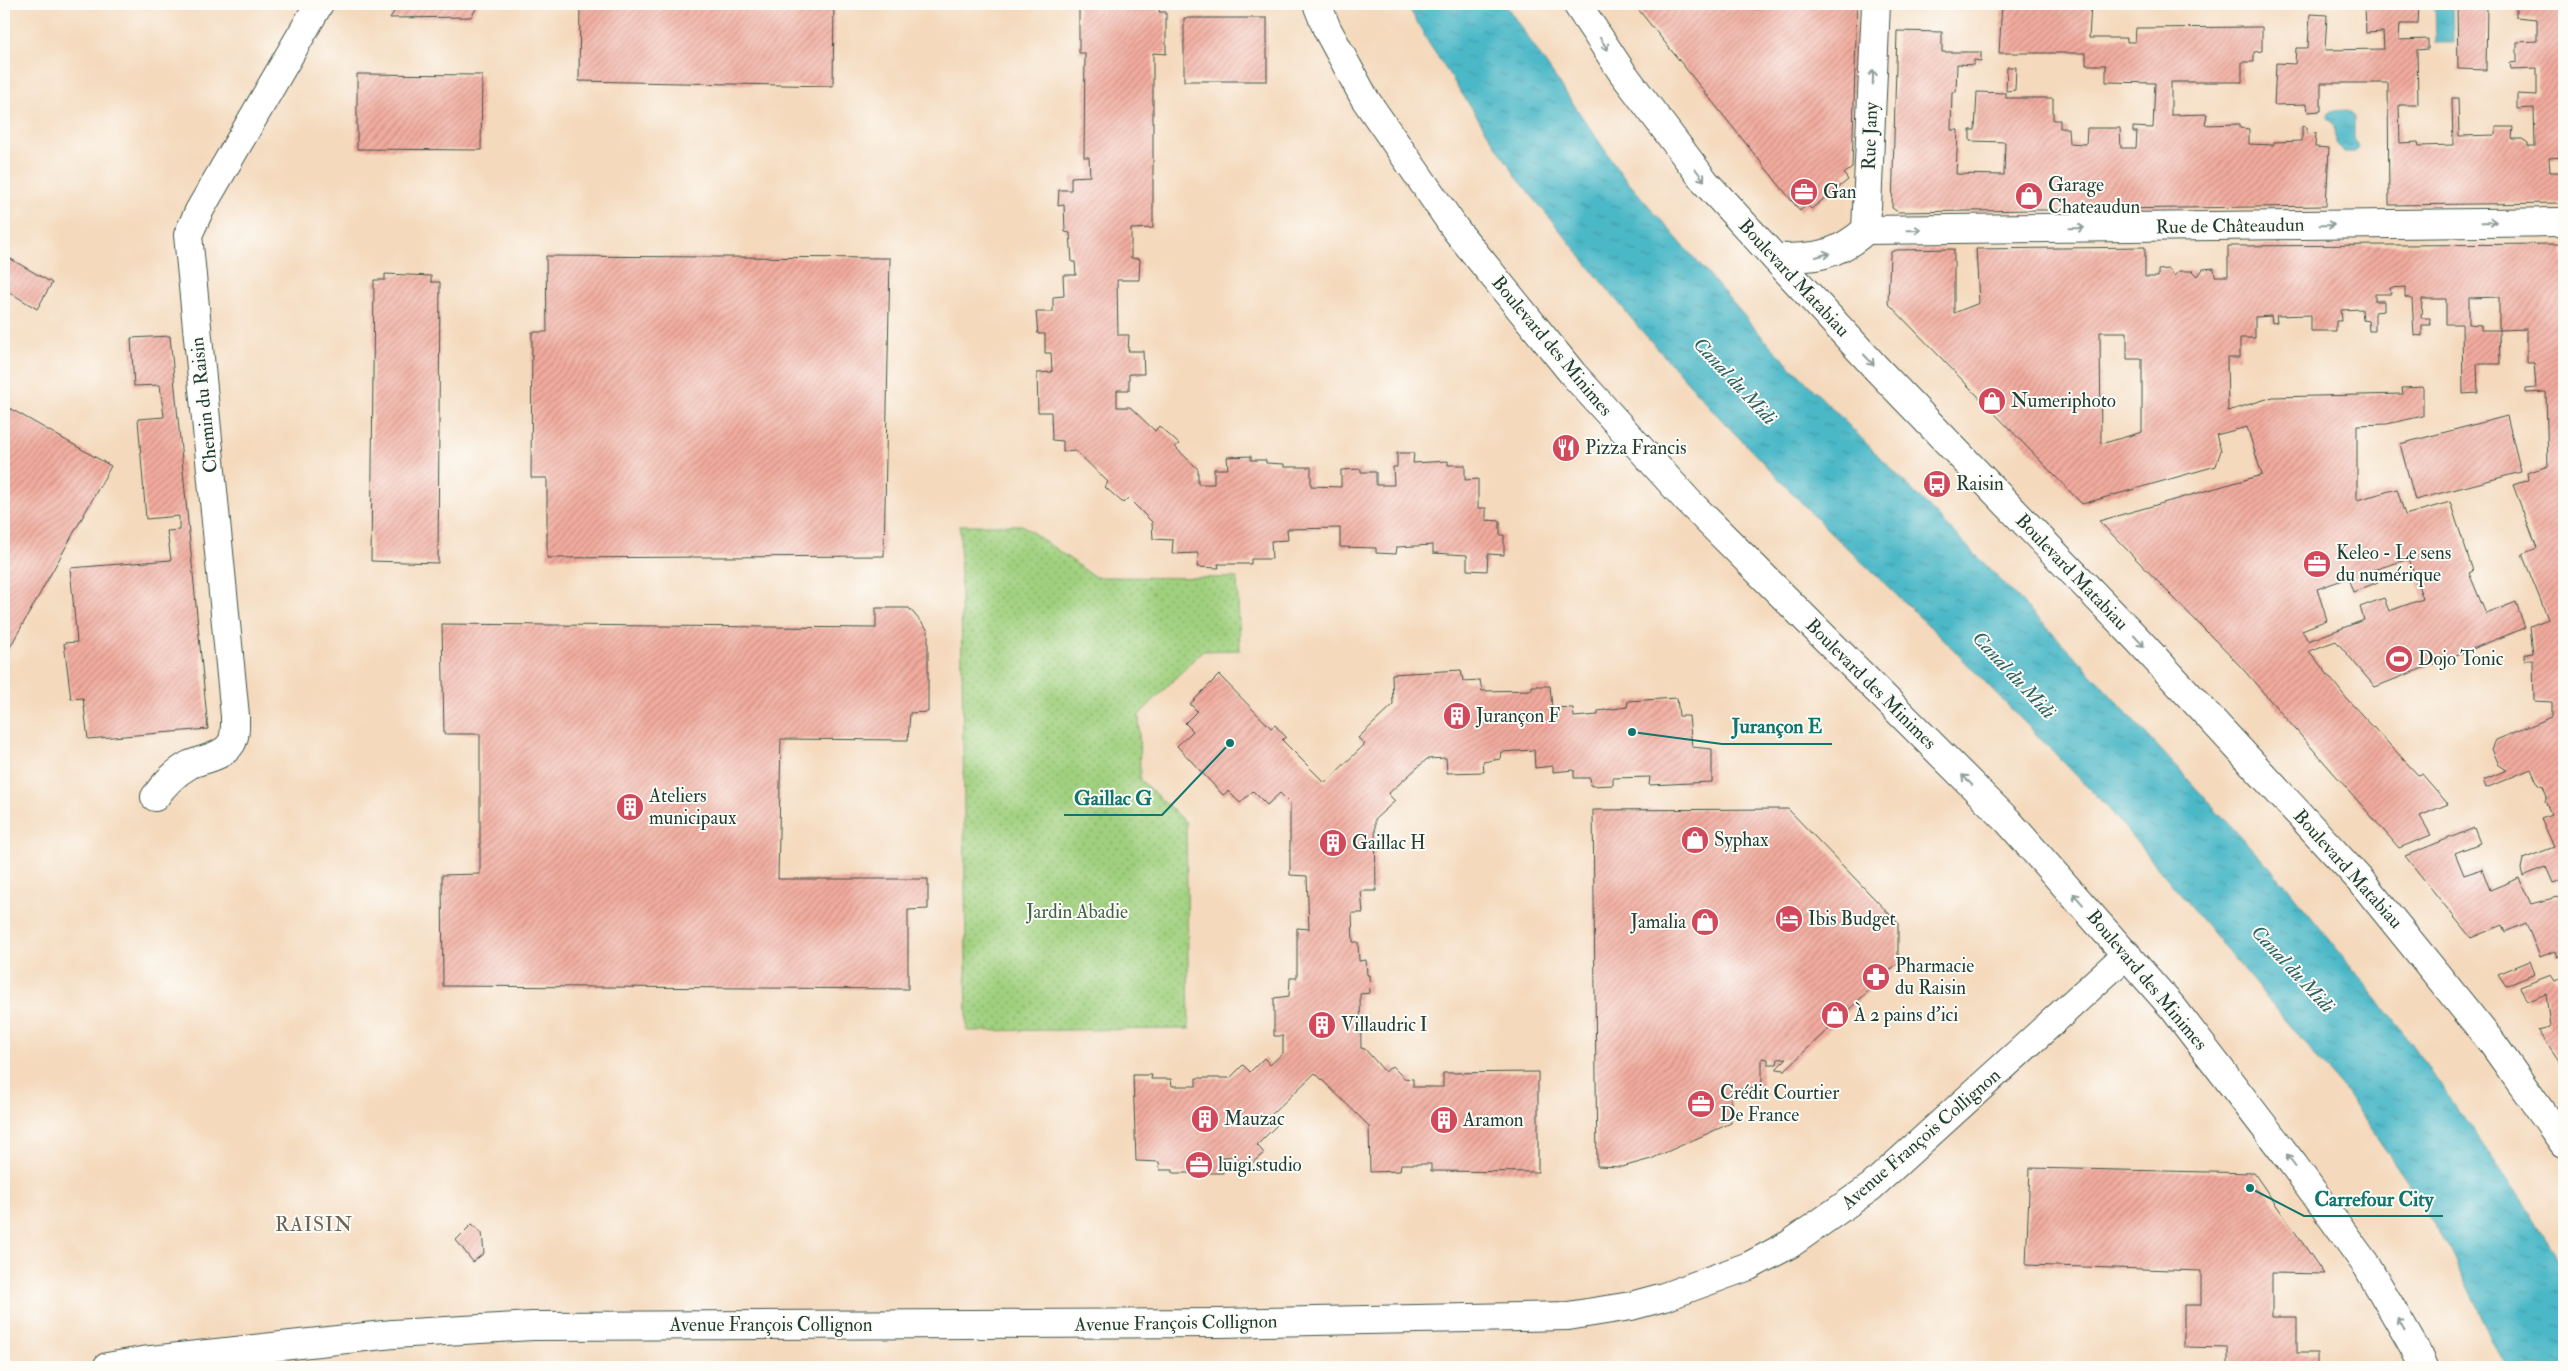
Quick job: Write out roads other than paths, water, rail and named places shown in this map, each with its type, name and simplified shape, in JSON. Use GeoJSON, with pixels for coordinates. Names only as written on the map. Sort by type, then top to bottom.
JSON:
{"type":"FeatureCollection","features":[{"type":"Feature","properties":{"kind":"street","name":"Chemin du Raisin"},"geometry":{"type":"LineString","coordinates":[[154,797],[177,773],[190,765],[217,755],[230,744],[234,734],[235,716],[188,235],[199,212],[320,4]]}},
{"type":"Feature","properties":{"kind":"street","name":"Boulevard des Minimes"},"geometry":{"type":"LineString","coordinates":[[1317,4],[1327,29],[1365,99],[1456,230],[1573,374],[1734,548],[2008,821],[2127,954],[2224,1071],[2367,1266],[2414,1347],[2423,1367]]}},
{"type":"Feature","properties":{"kind":"street","name":"Boulevard Matabiau"},"geometry":{"type":"LineString","coordinates":[[1577,4],[1622,72],[1706,183],[1878,370],[2138,640],[2361,881],[2493,1044],[2564,1144]]}},
{"type":"Feature","properties":{"kind":"street","name":"Rue Jany"},"geometry":{"type":"LineString","coordinates":[[1866,230],[1876,4]]}},
{"type":"Feature","properties":{"kind":"street","name":"Rue de Châteaudun"},"geometry":{"type":"LineString","coordinates":[[1866,230],[2564,222]]}},
{"type":"Feature","properties":{"kind":"street"},"geometry":{"type":"LineString","coordinates":[[1775,258],[1821,257],[1849,245],[1866,230]]}},
{"type":"Feature","properties":{"kind":"street","name":"Avenue François Collignon"},"geometry":{"type":"LineString","coordinates":[[106,1367],[142,1361],[393,1334],[533,1326],[1397,1320],[1568,1316],[1631,1306],[1701,1285],[1749,1266],[1833,1216],[1871,1187],[2127,954]]}},
{"type":"Feature","properties":{"kind":"water","name":"Canal du Midi"},"geometry":{"type":"Polygon","coordinates":[[[1407,4],[1505,4],[1622,175],[1766,341],[2067,648],[2288,888],[2394,1020],[2522,1200],[2564,1269],[2564,1367],[2506,1367],[2449,1248],[2407,1181],[2344,1090],[2109,809],[1948,644],[1826,528],[1718,416],[1640,329],[1518,179],[1428,42],[1407,4]]]}},
{"type":"Feature","properties":{"kind":"water"},"geometry":{"type":"Polygon","coordinates":[[[2435,4],[2452,4],[2453,43],[2436,43],[2435,4]]]}},
{"type":"Feature","properties":{"kind":"water"},"geometry":{"type":"Polygon","coordinates":[[[2347,110],[2354,115],[2354,138],[2358,147],[2355,152],[2344,152],[2336,143],[2335,126],[2327,116],[2331,111],[2347,110]]]}},
{"type":"Feature","properties":{"kind":"place","name":"Gan"},"geometry":{"type":"Point","coordinates":[1804,192]}},
{"type":"Feature","properties":{"kind":"place","name":"Garage Chateaudun"},"geometry":{"type":"Point","coordinates":[2029,196]}},
{"type":"Feature","properties":{"kind":"place","name":"Numeriphoto"},"geometry":{"type":"Point","coordinates":[1992,401]}},
{"type":"Feature","properties":{"kind":"place","name":"Pizza Francis"},"geometry":{"type":"Point","coordinates":[1566,448]}},
{"type":"Feature","properties":{"kind":"place","name":"Raisin"},"geometry":{"type":"Point","coordinates":[1937,484]}},
{"type":"Feature","properties":{"kind":"place","name":"Keleo - Le sens du numérique"},"geometry":{"type":"Point","coordinates":[2317,564]}},
{"type":"Feature","properties":{"kind":"place","name":"Dojo Tonic"},"geometry":{"type":"Point","coordinates":[2399,659]}},
{"type":"Feature","properties":{"kind":"place","name":"Jurançon F"},"geometry":{"type":"Point","coordinates":[1457,716]}},
{"type":"Feature","properties":{"kind":"place","name":"Jurançon E"},"geometry":{"type":"Point","coordinates":[1632,732]}},
{"type":"Feature","properties":{"kind":"place","name":"Gaillac G"},"geometry":{"type":"Point","coordinates":[1230,743]}},
{"type":"Feature","properties":{"kind":"place","name":"Ateliers municipaux"},"geometry":{"type":"Point","coordinates":[630,807]}},
{"type":"Feature","properties":{"kind":"place","name":"Syphax"},"geometry":{"type":"Point","coordinates":[1695,840]}},
{"type":"Feature","properties":{"kind":"place","name":"Gaillac H"},"geometry":{"type":"Point","coordinates":[1333,843]}},
{"type":"Feature","properties":{"kind":"place","name":"Ibis Budget"},"geometry":{"type":"Point","coordinates":[1789,919]}},
{"type":"Feature","properties":{"kind":"place","name":"Jamalia"},"geometry":{"type":"Point","coordinates":[1705,922]}},
{"type":"Feature","properties":{"kind":"place","name":"Pharmacie du Raisin"},"geometry":{"type":"Point","coordinates":[1876,977]}},
{"type":"Feature","properties":{"kind":"place","name":"À 2 pains d’ici"},"geometry":{"type":"Point","coordinates":[1835,1015]}},
{"type":"Feature","properties":{"kind":"place","name":"Villaudric I"},"geometry":{"type":"Point","coordinates":[1322,1025]}},
{"type":"Feature","properties":{"kind":"place","name":"Crédit Courtier De France"},"geometry":{"type":"Point","coordinates":[1701,1104]}},
{"type":"Feature","properties":{"kind":"place","name":"Mauzac"},"geometry":{"type":"Point","coordinates":[1205,1119]}},
{"type":"Feature","properties":{"kind":"place","name":"Aramon"},"geometry":{"type":"Point","coordinates":[1444,1120]}},
{"type":"Feature","properties":{"kind":"place","name":"luigi.studio"},"geometry":{"type":"Point","coordinates":[1199,1165]}},
{"type":"Feature","properties":{"kind":"place","name":"Carrefour City"},"geometry":{"type":"Point","coordinates":[2250,1188]}},
{"type":"Feature","properties":{"kind":"district","name":"RAISIN"},"geometry":{"type":"Point","coordinates":[314,1224]}},
{"type":"Feature","properties":{"kind":"park label","name":"Jardin Abadie"},"geometry":{"type":"Point","coordinates":[1077,912]}}]}
